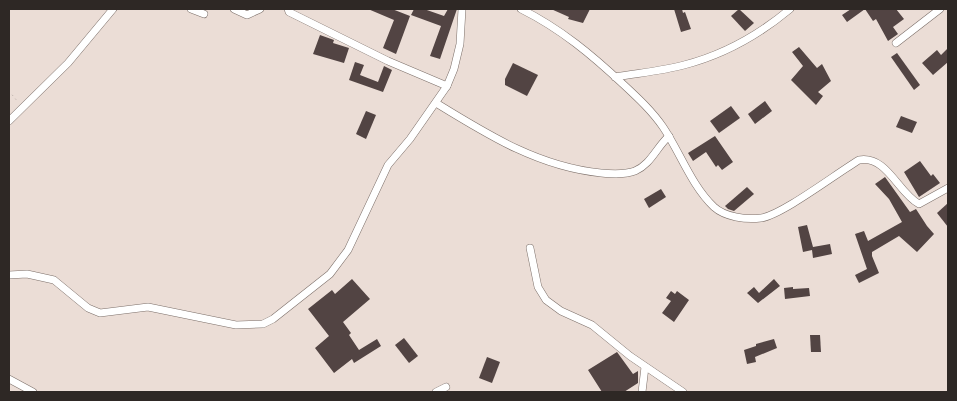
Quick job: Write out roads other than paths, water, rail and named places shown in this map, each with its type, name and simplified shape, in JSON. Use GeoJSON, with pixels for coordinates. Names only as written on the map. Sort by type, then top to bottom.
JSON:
{"type":"FeatureCollection","features":[{"type":"Feature","properties":{"kind":"street"},"geometry":{"type":"LineString","coordinates":[[9,121],[68,63],[113,9]]}},
{"type":"Feature","properties":{"kind":"street"},"geometry":{"type":"LineString","coordinates":[[191,9],[204,14]]}},
{"type":"Feature","properties":{"kind":"street"},"geometry":{"type":"LineString","coordinates":[[234,9],[247,15],[260,9]]}},
{"type":"Feature","properties":{"kind":"street"},"geometry":{"type":"LineString","coordinates":[[288,9],[289,12],[388,61],[447,86]]}},
{"type":"Feature","properties":{"kind":"street"},"geometry":{"type":"LineString","coordinates":[[9,275],[27,274],[54,280],[88,308],[100,313],[148,307],[236,325],[264,324],[294,304],[330,274],[348,250],[388,165],[447,86],[454,69],[460,44],[462,9]]}},
{"type":"Feature","properties":{"kind":"street"},"geometry":{"type":"LineString","coordinates":[[521,9],[533,11],[588,51],[647,107],[669,136],[702,192],[714,207],[732,216],[762,218],[777,212],[858,160],[866,159],[877,163],[919,204],[948,188]]}},
{"type":"Feature","properties":{"kind":"street"},"geometry":{"type":"LineString","coordinates":[[615,77],[683,65],[708,58],[770,26],[790,9]]}},
{"type":"Feature","properties":{"kind":"street"},"geometry":{"type":"LineString","coordinates":[[896,43],[940,9]]}},
{"type":"Feature","properties":{"kind":"street"},"geometry":{"type":"LineString","coordinates":[[436,103],[499,141],[548,162],[583,171],[619,174],[633,171],[647,164],[658,146],[669,136]]}},
{"type":"Feature","properties":{"kind":"street"},"geometry":{"type":"LineString","coordinates":[[530,248],[538,286],[546,300],[561,311],[603,332],[616,345],[645,367],[683,392]]}},
{"type":"Feature","properties":{"kind":"street"},"geometry":{"type":"LineString","coordinates":[[642,392],[645,367]]}},
{"type":"Feature","properties":{"kind":"street"},"geometry":{"type":"LineString","coordinates":[[9,379],[33,392]]}},
{"type":"Feature","properties":{"kind":"street"},"geometry":{"type":"LineString","coordinates":[[436,392],[446,387]]}}]}
